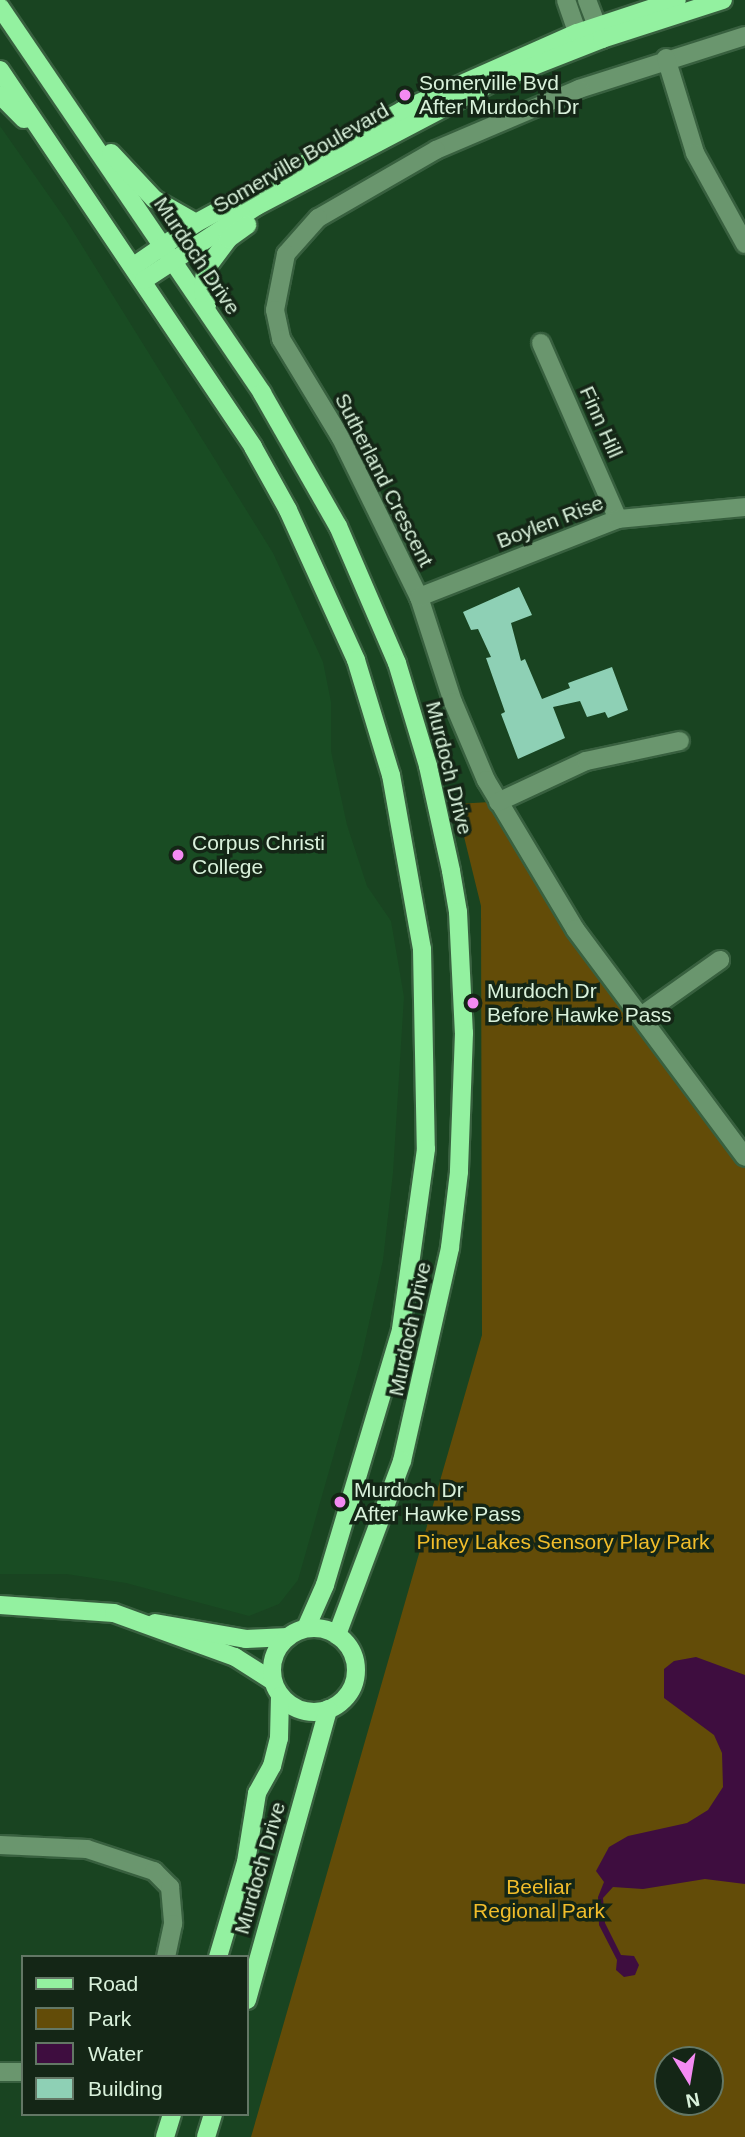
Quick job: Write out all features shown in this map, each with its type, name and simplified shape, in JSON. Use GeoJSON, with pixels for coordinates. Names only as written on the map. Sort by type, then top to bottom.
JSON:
{"type":"FeatureCollection","features":[{"type":"Feature","properties":{"kind":"main road","name":"Somerville Boulevard"},"geometry":{"type":"LineString","coordinates":[[169,253],[196,223],[403,110],[677,0]]}},
{"type":"Feature","properties":{"kind":"main road","name":"Somerville Boulevard"},"geometry":{"type":"LineString","coordinates":[[599,32],[723,0]]}},
{"type":"Feature","properties":{"kind":"main road","name":"Murdoch Drive"},"geometry":{"type":"LineString","coordinates":[[1,10],[169,253],[299,455],[377,609],[428,766],[458,912],[464,1054],[460,1172],[450,1248],[402,1461],[337,1635]]}},
{"type":"Feature","properties":{"kind":"main road","name":"Somerville Boulevard"},"geometry":{"type":"LineString","coordinates":[[139,273],[169,253],[299,183],[580,40]]}},
{"type":"Feature","properties":{"kind":"main road","name":"Murdoch Drive"},"geometry":{"type":"LineString","coordinates":[[0,69],[253,447],[288,510],[356,660],[391,775],[422,949],[427,1116],[417,1238],[401,1330],[325,1585],[306,1629]]}},
{"type":"Feature","properties":{"kind":"main road"},"geometry":{"type":"LineString","coordinates":[[43,71],[153,199],[196,223]]}},
{"type":"Feature","properties":{"kind":"main road"},"geometry":{"type":"LineString","coordinates":[[0,95],[49,144]]}},
{"type":"Feature","properties":{"kind":"main road"},"geometry":{"type":"LineString","coordinates":[[212,319],[203,293],[209,264],[228,239],[299,183]]}},
{"type":"Feature","properties":{"kind":"main road"},"geometry":{"type":"LineString","coordinates":[[0,1605],[67,1607],[246,1639],[288,1637],[306,1629],[337,1635],[352,1652],[355,1675],[346,1696],[328,1709],[307,1711],[235,1657],[144,1622]]}},
{"type":"Feature","properties":{"kind":"main road"},"geometry":{"type":"LineString","coordinates":[[277,1688],[274,1657],[288,1637]]}},
{"type":"Feature","properties":{"kind":"main road","name":"Murdoch Drive"},"geometry":{"type":"LineString","coordinates":[[219,1955],[246,1862],[257,1793],[272,1766],[279,1738],[277,1688]]}},
{"type":"Feature","properties":{"kind":"main road","name":"Murdoch Drive"},"geometry":{"type":"LineString","coordinates":[[248,1992],[251,1970],[328,1709]]}},
{"type":"Feature","properties":{"kind":"main road"},"geometry":{"type":"LineString","coordinates":[[165,2137],[171,2116]]}},
{"type":"Feature","properties":{"kind":"main road"},"geometry":{"type":"LineString","coordinates":[[206,2137],[212,2116]]}},
{"type":"Feature","properties":{"kind":"street"},"geometry":{"type":"LineString","coordinates":[[566,0],[580,40]]}},
{"type":"Feature","properties":{"kind":"street"},"geometry":{"type":"LineString","coordinates":[[587,0],[599,32]]}},
{"type":"Feature","properties":{"kind":"street","name":"Sutherland Crescent"},"geometry":{"type":"LineString","coordinates":[[745,36],[666,58],[579,89],[436,150],[318,218],[286,254],[275,310],[281,339],[341,438],[419,597],[458,714],[499,802],[575,929],[745,1157]]}},
{"type":"Feature","properties":{"kind":"street"},"geometry":{"type":"LineString","coordinates":[[666,58],[695,153],[745,244]]}},
{"type":"Feature","properties":{"kind":"street","name":"Finn Hill"},"geometry":{"type":"LineString","coordinates":[[541,343],[618,519]]}},
{"type":"Feature","properties":{"kind":"street","name":"Boylen Rise"},"geometry":{"type":"LineString","coordinates":[[419,597],[618,519],[745,507]]}},
{"type":"Feature","properties":{"kind":"street"},"geometry":{"type":"LineString","coordinates":[[499,802],[586,761],[680,741]]}},
{"type":"Feature","properties":{"kind":"street"},"geometry":{"type":"LineString","coordinates":[[640,1016],[720,960]]}},
{"type":"Feature","properties":{"kind":"street"},"geometry":{"type":"LineString","coordinates":[[0,1845],[87,1849],[154,1871],[170,1887],[173,1924],[166,1955]]}},
{"type":"Feature","properties":{"kind":"street"},"geometry":{"type":"LineString","coordinates":[[0,2072],[21,2072]]}},
{"type":"Feature","properties":{"kind":"shaded area","name":"Corpus Christi College"},"geometry":{"type":"Polygon","coordinates":[[[0,126],[66,220],[273,553],[323,662],[331,702],[331,751],[347,825],[367,886],[391,921],[404,997],[393,1173],[383,1260],[361,1359],[298,1580],[279,1604],[249,1616],[126,1583],[66,1574],[0,1574],[0,126]]]}},
{"type":"Feature","properties":{"kind":"green space","name":"Beeliar Regional Park"},"geometry":{"type":"Polygon","coordinates":[[[490,802],[562,928],[745,1168],[745,2137],[251,2137],[482,1335],[481,906],[456,804],[490,802]]]}},
{"type":"Feature","properties":{"kind":"water"},"geometry":{"type":"Polygon","coordinates":[[[696,1657],[745,1675],[745,1884],[705,1879],[643,1889],[613,1887],[603,1898],[605,1923],[621,1955],[634,1956],[639,1965],[635,1975],[624,1977],[616,1970],[617,1960],[599,1925],[598,1897],[604,1882],[596,1871],[609,1847],[628,1836],[687,1823],[708,1810],[723,1787],[722,1753],[714,1735],[664,1698],[664,1669],[674,1661],[696,1657]]]}},
{"type":"Feature","properties":{"kind":"building"},"geometry":{"type":"Polygon","coordinates":[[[519,587],[532,615],[511,623],[521,661],[525,659],[542,699],[570,688],[568,683],[612,667],[628,710],[608,718],[605,712],[587,717],[580,701],[553,707],[565,738],[518,759],[501,714],[505,712],[486,658],[491,657],[478,629],[471,630],[463,612],[519,587]]]}},
{"type":"Feature","properties":{"kind":"place","name":"Somerville Bvd After Murdoch Dr"},"geometry":{"type":"Point","coordinates":[405,95]}},
{"type":"Feature","properties":{"kind":"place","name":"Corpus Christi College"},"geometry":{"type":"Point","coordinates":[178,855]}},
{"type":"Feature","properties":{"kind":"place","name":"Murdoch Dr Before Hawke Pass"},"geometry":{"type":"Point","coordinates":[473,1003]}},
{"type":"Feature","properties":{"kind":"place","name":"Murdoch Dr After Hawke Pass"},"geometry":{"type":"Point","coordinates":[340,1502]}},
{"type":"Feature","properties":{"kind":"park label","name":"Piney Lakes Sensory Play Park"},"geometry":{"type":"Point","coordinates":[563,1542]}}]}
